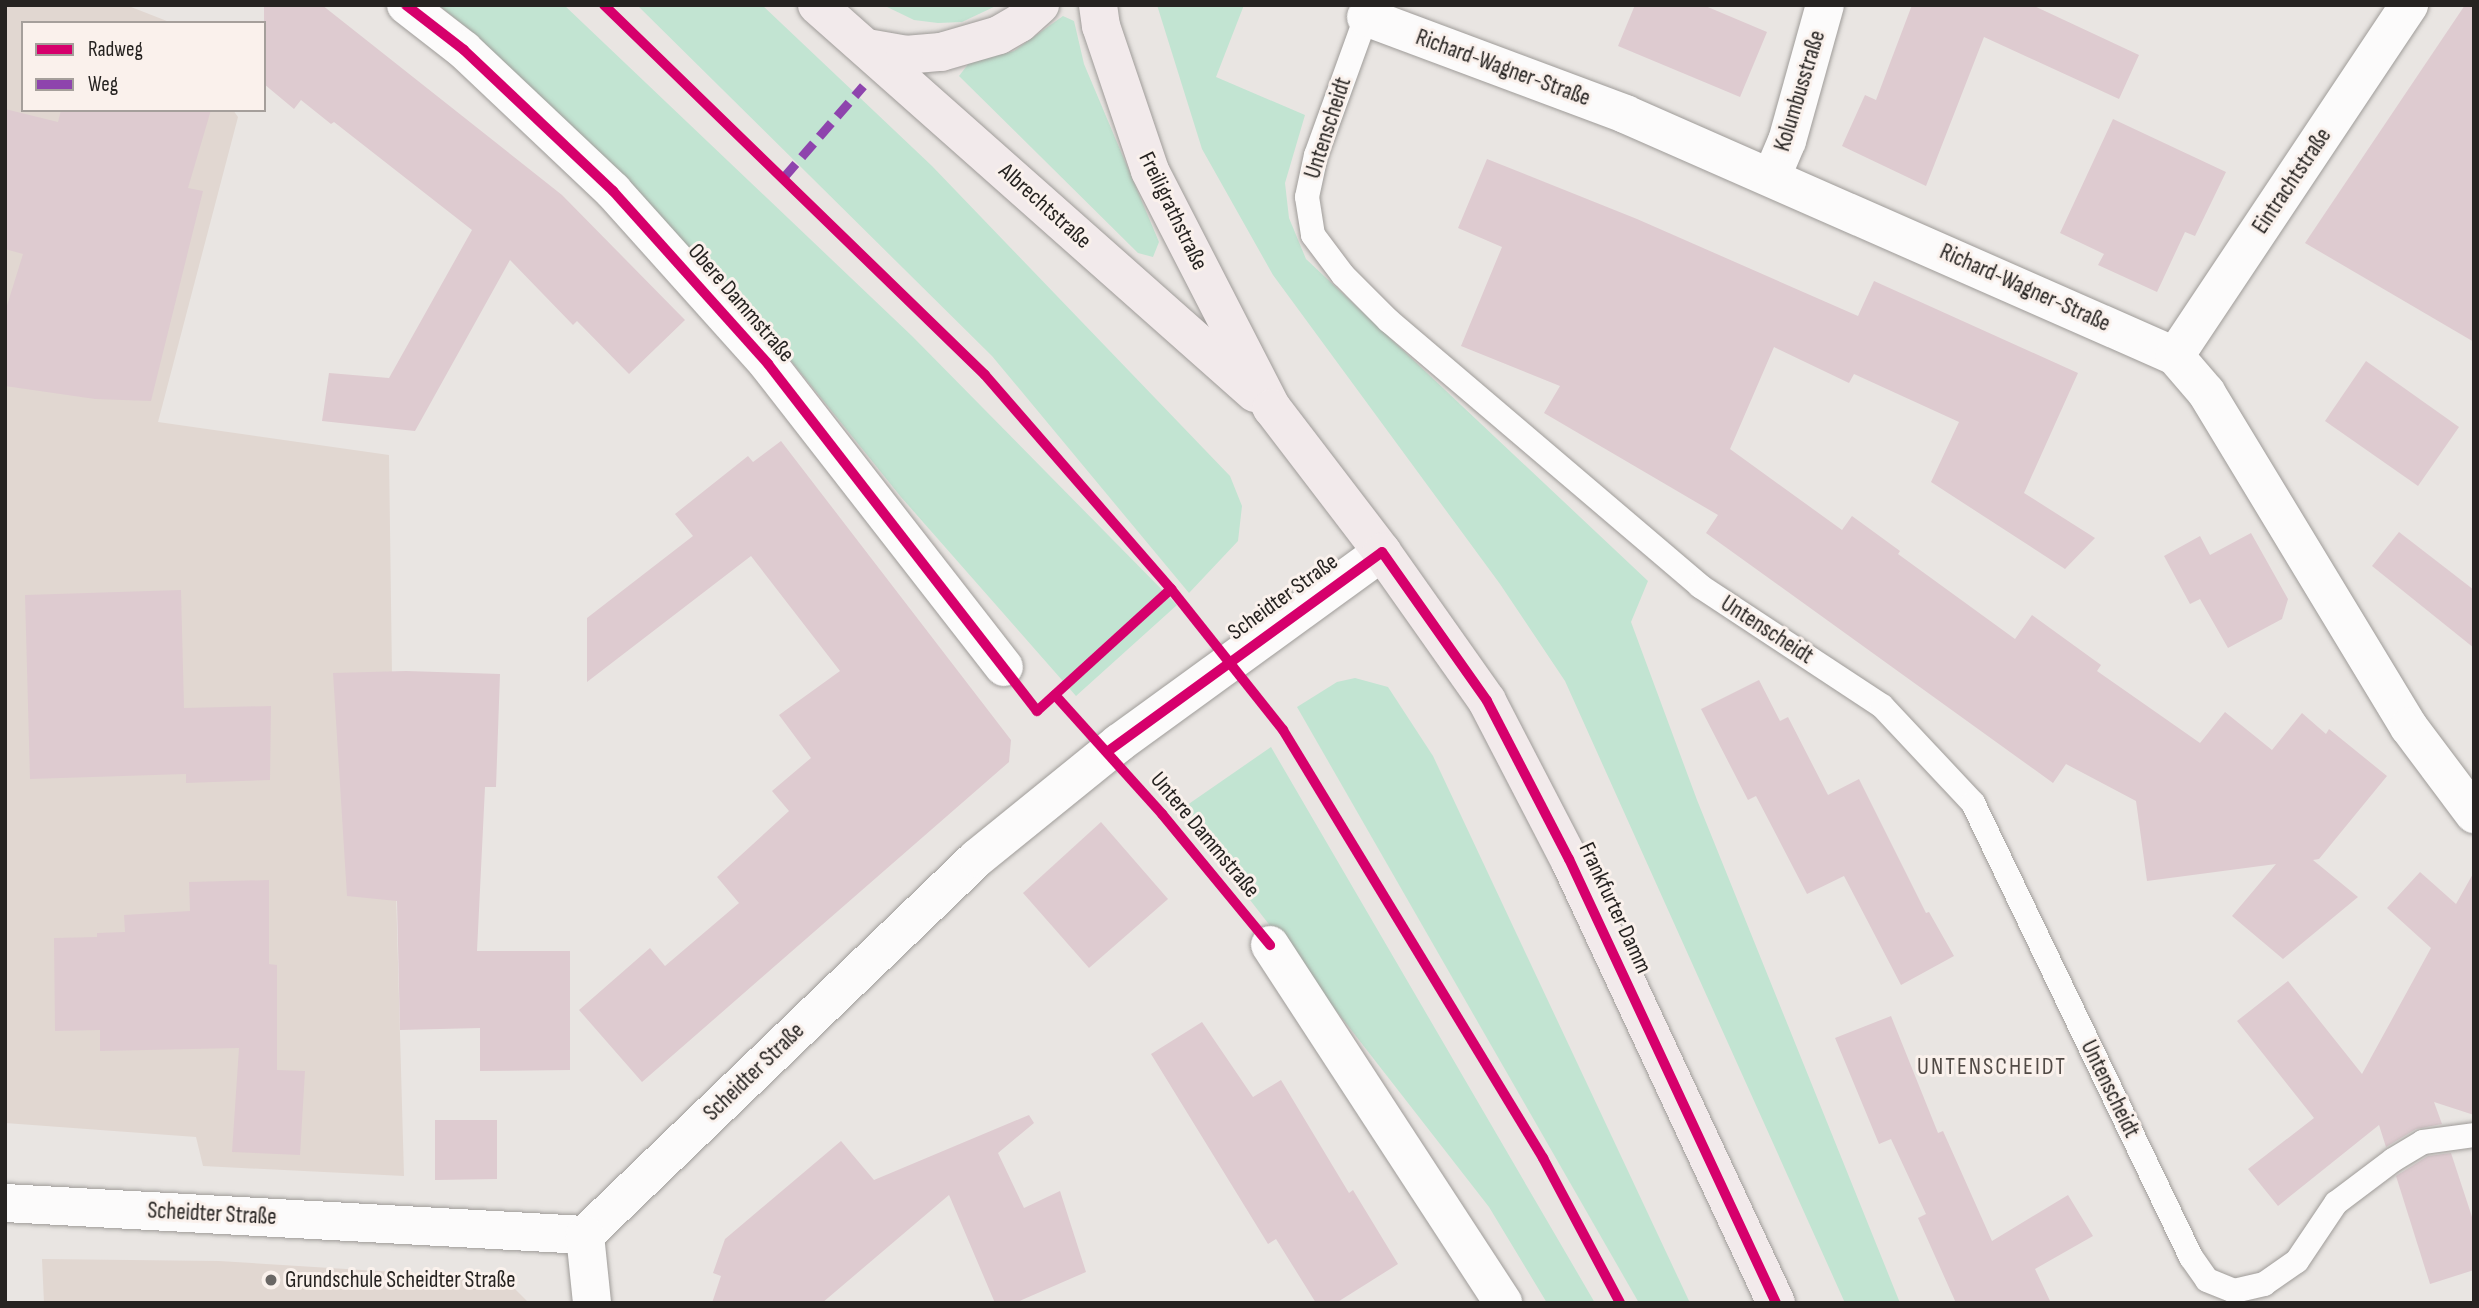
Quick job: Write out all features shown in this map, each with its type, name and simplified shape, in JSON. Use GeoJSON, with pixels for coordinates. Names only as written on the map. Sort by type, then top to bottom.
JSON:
{"type":"FeatureCollection","features":[{"type":"Feature","properties":{"kind":"main road","name":"Albrechtstraße"},"geometry":{"type":"LineString","coordinates":[[817,5],[1272,408]]}},
{"type":"Feature","properties":{"kind":"main road"},"geometry":{"type":"LineString","coordinates":[[867,48],[905,55],[940,52],[999,35],[1020,23],[1040,5]]}},
{"type":"Feature","properties":{"kind":"main road","name":"Freiligrathstraße"},"geometry":{"type":"LineString","coordinates":[[1098,5],[1101,26],[1150,172],[1272,408]]}},
{"type":"Feature","properties":{"kind":"main road","name":"Frankfurter Damm"},"geometry":{"type":"LineString","coordinates":[[1272,408],[1382,552],[1487,701],[1569,859],[1776,1303]]}},
{"type":"Feature","properties":{"kind":"street","name":"Obere Dammstraße"},"geometry":{"type":"LineString","coordinates":[[406,5],[464,50],[613,191],[768,364],[1004,667]]}},
{"type":"Feature","properties":{"kind":"street","name":"Kolumbusstraße"},"geometry":{"type":"LineString","coordinates":[[1772,176],[1787,141],[1825,5]]}},
{"type":"Feature","properties":{"kind":"street","name":"Eintrachtstraße"},"geometry":{"type":"LineString","coordinates":[[2175,356],[2409,5]]}},
{"type":"Feature","properties":{"kind":"street","name":"Richard-Wagner-Straße"},"geometry":{"type":"LineString","coordinates":[[1366,17],[1625,114],[1772,176],[2175,356],[2206,392],[2409,727],[2474,814]]}},
{"type":"Feature","properties":{"kind":"street","name":"Scheidter Straße"},"geometry":{"type":"LineString","coordinates":[[5,1203],[585,1235],[945,888],[1119,743],[1382,552]]}},
{"type":"Feature","properties":{"kind":"street"},"geometry":{"type":"LineString","coordinates":[[1269,945],[1503,1303]]}},
{"type":"Feature","properties":{"kind":"street"},"geometry":{"type":"LineString","coordinates":[[585,1235],[592,1303]]}},
{"type":"Feature","properties":{"kind":"lane","name":"Untenscheidt"},"geometry":{"type":"LineString","coordinates":[[1366,17],[1316,155],[1307,197],[1313,235],[1343,275],[1399,330],[1700,586],[1882,706],[1973,803],[2191,1257],[2207,1280],[2234,1291],[2264,1284],[2297,1261],[2336,1203],[2393,1160],[2423,1142],[2474,1135]]}},
{"type":"Feature","properties":{"kind":"shaded area"},"geometry":{"type":"Polygon","coordinates":[[[5,5],[126,5],[167,21],[21,21],[21,112],[234,112],[238,117],[158,422],[389,455],[394,821],[404,1176],[203,1166],[196,1137],[5,1123],[5,5]]]}},
{"type":"Feature","properties":{"kind":"shaded area","name":"Grundschule Scheidter Straße"},"geometry":{"type":"Polygon","coordinates":[[[42,1259],[219,1261],[490,1278],[507,1281],[529,1303],[44,1303],[42,1259]]]}},
{"type":"Feature","properties":{"kind":"green space"},"geometry":{"type":"Polygon","coordinates":[[[438,5],[564,5],[912,336],[1177,605],[1076,696],[901,497],[784,352],[628,183],[475,34],[438,5]]]}},
{"type":"Feature","properties":{"kind":"green space"},"geometry":{"type":"Polygon","coordinates":[[[637,5],[762,5],[932,166],[1230,476],[1242,506],[1238,541],[1189,593],[992,356],[637,5]]]}},
{"type":"Feature","properties":{"kind":"green space"},"geometry":{"type":"Polygon","coordinates":[[[883,5],[998,5],[962,22],[938,23],[914,20],[883,5]]]}},
{"type":"Feature","properties":{"kind":"green space"},"geometry":{"type":"Polygon","coordinates":[[[1157,5],[1244,5],[1216,77],[1305,115],[1285,183],[1289,218],[1306,259],[1648,581],[1631,622],[1697,800],[1900,1303],[1845,1303],[1565,681],[1500,584],[1273,275],[1202,149],[1157,5]]]}},
{"type":"Feature","properties":{"kind":"green space"},"geometry":{"type":"Polygon","coordinates":[[[1063,16],[1074,21],[1084,64],[1159,242],[1153,257],[1138,253],[959,76],[969,63],[1014,51],[1063,16]]]}},
{"type":"Feature","properties":{"kind":"green space"},"geometry":{"type":"Polygon","coordinates":[[[1355,678],[1388,687],[1433,756],[1690,1303],[1639,1303],[1297,707],[1337,682],[1355,678]]]}},
{"type":"Feature","properties":{"kind":"green space"},"geometry":{"type":"Polygon","coordinates":[[[1271,747],[1595,1303],[1547,1303],[1489,1207],[1180,810],[1271,747]]]}},
{"type":"Feature","properties":{"kind":"building"},"geometry":{"type":"Polygon","coordinates":[[[264,5],[322,5],[562,195],[685,320],[629,374],[577,321],[573,325],[510,260],[415,431],[322,421],[329,373],[389,378],[472,230],[334,122],[331,124],[301,100],[294,109],[266,86],[264,5]]]}},
{"type":"Feature","properties":{"kind":"building"},"geometry":{"type":"Polygon","coordinates":[[[1635,5],[1703,5],[1767,32],[1740,97],[1618,46],[1635,5]]]}},
{"type":"Feature","properties":{"kind":"building"},"geometry":{"type":"Polygon","coordinates":[[[1912,5],[2032,5],[2139,55],[2119,99],[1984,37],[1926,186],[1842,146],[1865,95],[1876,100],[1912,5]]]}},
{"type":"Feature","properties":{"kind":"building"},"geometry":{"type":"Polygon","coordinates":[[[2465,5],[2474,5],[2474,342],[2305,243],[2465,5]]]}},
{"type":"Feature","properties":{"kind":"building"},"geometry":{"type":"Polygon","coordinates":[[[5,109],[58,122],[60,112],[210,112],[188,188],[203,191],[151,401],[95,399],[5,386],[5,312],[23,254],[5,249],[5,109]]]}},
{"type":"Feature","properties":{"kind":"building"},"geometry":{"type":"Polygon","coordinates":[[[2113,119],[2226,172],[2195,236],[2185,232],[2157,292],[2098,265],[2104,254],[2060,233],[2113,119]]]}},
{"type":"Feature","properties":{"kind":"building"},"geometry":{"type":"Polygon","coordinates":[[[1487,159],[1637,219],[1858,316],[1874,281],[2078,373],[2024,493],[2095,538],[2065,569],[1931,482],[1959,422],[1854,374],[1849,383],[1774,347],[1730,449],[1842,530],[1852,516],[1900,551],[1898,554],[2015,639],[2032,615],[2101,665],[2097,671],[2200,743],[2225,712],[2272,750],[2302,713],[2326,734],[2329,729],[2387,776],[2319,859],[2313,860],[2358,897],[2283,959],[2232,916],[2276,864],[2147,881],[2136,801],[2066,764],[2053,783],[1706,533],[1718,515],[1544,413],[1560,386],[1461,346],[1502,247],[1458,228],[1487,159]]]}},
{"type":"Feature","properties":{"kind":"building"},"geometry":{"type":"Polygon","coordinates":[[[2366,361],[2459,427],[2418,486],[2325,421],[2366,361]]]}},
{"type":"Feature","properties":{"kind":"building"},"geometry":{"type":"Polygon","coordinates":[[[781,441],[1011,740],[1009,762],[642,1082],[579,1010],[650,948],[665,966],[739,903],[717,877],[789,811],[772,791],[811,758],[779,715],[840,671],[751,556],[587,682],[587,618],[693,536],[675,514],[748,456],[753,462],[781,441]]]}},
{"type":"Feature","properties":{"kind":"building"},"geometry":{"type":"Polygon","coordinates":[[[2399,532],[2474,590],[2474,648],[2372,566],[2399,532]]]}},
{"type":"Feature","properties":{"kind":"building"},"geometry":{"type":"Polygon","coordinates":[[[2251,533],[2288,599],[2282,619],[2228,648],[2200,599],[2190,604],[2164,556],[2200,536],[2210,555],[2251,533]]]}},
{"type":"Feature","properties":{"kind":"building"},"geometry":{"type":"Polygon","coordinates":[[[181,590],[184,708],[271,706],[270,780],[186,783],[186,774],[30,779],[25,595],[181,590]]]}},
{"type":"Feature","properties":{"kind":"building"},"geometry":{"type":"Polygon","coordinates":[[[406,671],[500,674],[496,787],[485,787],[477,951],[570,951],[570,1070],[480,1071],[480,1028],[400,1030],[397,901],[347,896],[333,673],[406,671]]]}},
{"type":"Feature","properties":{"kind":"building"},"geometry":{"type":"Polygon","coordinates":[[[1759,680],[1780,721],[1788,717],[1828,795],[1859,779],[1926,913],[1929,912],[1954,956],[1901,985],[1844,876],[1807,894],[1756,796],[1748,800],[1701,709],[1759,680]]]}},
{"type":"Feature","properties":{"kind":"building"},"geometry":{"type":"Polygon","coordinates":[[[1101,822],[1168,899],[1089,968],[1023,893],[1101,822]]]}},
{"type":"Feature","properties":{"kind":"building"},"geometry":{"type":"Polygon","coordinates":[[[2420,872],[2456,904],[2474,872],[2474,1115],[2434,1102],[2442,1124],[2416,1129],[2386,1147],[2379,1125],[2278,1206],[2248,1169],[2314,1118],[2237,1021],[2288,981],[2362,1074],[2431,948],[2387,908],[2420,872]]]}},
{"type":"Feature","properties":{"kind":"building"},"geometry":{"type":"Polygon","coordinates":[[[269,880],[269,964],[277,965],[277,1070],[305,1071],[300,1155],[232,1152],[239,1048],[100,1051],[100,1030],[55,1031],[54,938],[97,937],[97,933],[125,932],[124,915],[190,911],[189,882],[269,880]]]}},
{"type":"Feature","properties":{"kind":"building"},"geometry":{"type":"Polygon","coordinates":[[[1891,1016],[1938,1133],[1943,1131],[1992,1241],[2068,1195],[2093,1236],[2035,1269],[2051,1303],[1956,1303],[1918,1218],[1926,1214],[1891,1139],[1879,1144],[1835,1038],[1891,1016]]]}},
{"type":"Feature","properties":{"kind":"building"},"geometry":{"type":"Polygon","coordinates":[[[1202,1022],[1253,1097],[1281,1080],[1349,1193],[1353,1190],[1398,1264],[1336,1303],[1316,1303],[1276,1239],[1268,1244],[1151,1054],[1202,1022]]]}},
{"type":"Feature","properties":{"kind":"building"},"geometry":{"type":"Polygon","coordinates":[[[1029,1115],[1034,1123],[998,1153],[1024,1208],[1060,1191],[1086,1272],[1015,1303],[995,1303],[949,1195],[822,1303],[712,1303],[721,1276],[713,1273],[725,1239],[841,1141],[874,1180],[1029,1115]]]}},
{"type":"Feature","properties":{"kind":"building"},"geometry":{"type":"Polygon","coordinates":[[[435,1120],[497,1120],[497,1179],[435,1180],[435,1120]]]}},
{"type":"Feature","properties":{"kind":"building"},"geometry":{"type":"Polygon","coordinates":[[[2451,1153],[2474,1223],[2474,1270],[2430,1284],[2396,1176],[2428,1156],[2451,1153]]]}},
{"type":"Feature","properties":{"kind":"marked path"},"geometry":{"type":"LineString","coordinates":[[784,177],[863,86]]}},
{"type":"Feature","properties":{"kind":"cycle path"},"geometry":{"type":"LineString","coordinates":[[406,5],[464,50],[613,191],[768,364],[1037,711],[1171,589]]}},
{"type":"Feature","properties":{"kind":"cycle path"},"geometry":{"type":"LineString","coordinates":[[604,5],[985,375],[1171,589],[1283,730],[1543,1158],[1620,1303]]}},
{"type":"Feature","properties":{"kind":"cycle path"},"geometry":{"type":"LineString","coordinates":[[1107,752],[1382,552],[1487,701],[1569,859],[1776,1303]]}},
{"type":"Feature","properties":{"kind":"cycle path","name":"Untere Dammstraße"},"geometry":{"type":"LineString","coordinates":[[1055,695],[1162,814],[1270,945]]}},
{"type":"Feature","properties":{"kind":"place","name":"Grundschule Scheidter Straße"},"geometry":{"type":"Point","coordinates":[271,1280]}},
{"type":"Feature","properties":{"kind":"district","name":"UNTENSCHEIDT"},"geometry":{"type":"Point","coordinates":[1992,1067]}}]}
